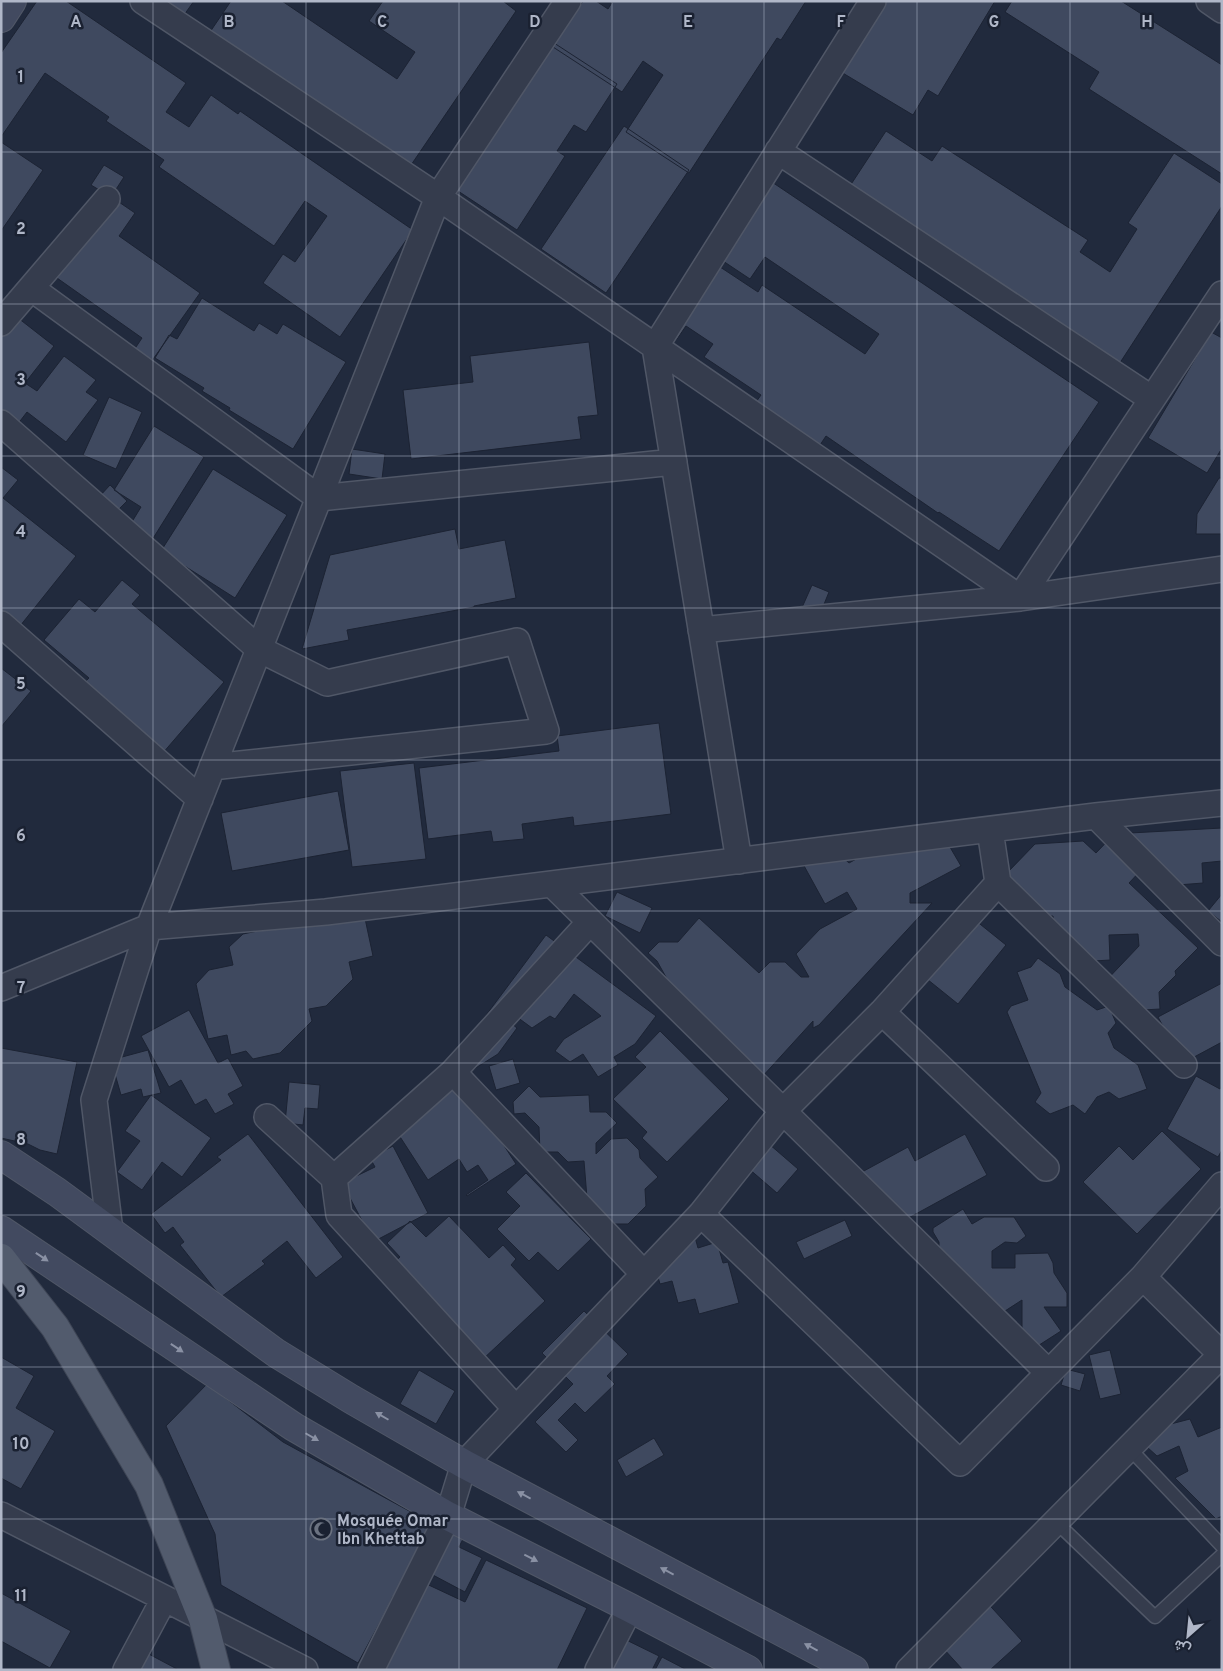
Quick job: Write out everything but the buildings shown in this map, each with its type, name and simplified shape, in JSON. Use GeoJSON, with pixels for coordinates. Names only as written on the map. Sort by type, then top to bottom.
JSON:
{"type":"FeatureCollection","features":[{"type":"Feature","properties":{"kind":"main road"},"geometry":{"type":"LineString","coordinates":[[1,1258],[56,1327],[149,1485],[203,1619],[216,1670]]}},
{"type":"Feature","properties":{"kind":"street"},"geometry":{"type":"LineString","coordinates":[[1,18],[12,1]]}},
{"type":"Feature","properties":{"kind":"street"},"geometry":{"type":"LineString","coordinates":[[143,1],[438,197],[1020,598]]}},
{"type":"Feature","properties":{"kind":"street"},"geometry":{"type":"LineString","coordinates":[[739,861],[655,346],[873,1]]}},
{"type":"Feature","properties":{"kind":"street"},"geometry":{"type":"LineString","coordinates":[[1209,1],[1222,10]]}},
{"type":"Feature","properties":{"kind":"street"},"geometry":{"type":"LineString","coordinates":[[110,1231],[94,1100],[149,927],[438,197],[560,4]]}},
{"type":"Feature","properties":{"kind":"street"},"geometry":{"type":"LineString","coordinates":[[778,151],[1152,399]]}},
{"type":"Feature","properties":{"kind":"street"},"geometry":{"type":"LineString","coordinates":[[1,323],[107,199]]}},
{"type":"Feature","properties":{"kind":"street"},"geometry":{"type":"LineString","coordinates":[[31,288],[319,498],[674,462]]}},
{"type":"Feature","properties":{"kind":"street"},"geometry":{"type":"LineString","coordinates":[[1020,598],[1222,294]]}},
{"type":"Feature","properties":{"kind":"street"},"geometry":{"type":"LineString","coordinates":[[1,423],[259,649],[327,683],[517,641],[546,731],[212,767]]}},
{"type":"Feature","properties":{"kind":"street"},"geometry":{"type":"LineString","coordinates":[[701,630],[1020,598],[1222,569]]}},
{"type":"Feature","properties":{"kind":"street"},"geometry":{"type":"LineString","coordinates":[[1,624],[200,799]]}},
{"type":"Feature","properties":{"kind":"street"},"geometry":{"type":"LineString","coordinates":[[1,988],[149,927],[326,912],[1096,816],[1222,803]]}},
{"type":"Feature","properties":{"kind":"street"},"geometry":{"type":"LineString","coordinates":[[1096,816],[1222,943]]}},
{"type":"Feature","properties":{"kind":"street"},"geometry":{"type":"LineString","coordinates":[[990,830],[998,883],[1184,1065]]}},
{"type":"Feature","properties":{"kind":"street"},"geometry":{"type":"LineString","coordinates":[[371,1670],[448,1516],[464,1464],[701,1214],[783,1111],[882,1012],[998,883]]}},
{"type":"Feature","properties":{"kind":"street"},"geometry":{"type":"LineString","coordinates":[[552,884],[1049,1373]]}},
{"type":"Feature","properties":{"kind":"street"},"geometry":{"type":"LineString","coordinates":[[334,1178],[453,1072],[590,922]]}},
{"type":"Feature","properties":{"kind":"street"},"geometry":{"type":"LineString","coordinates":[[882,1012],[1046,1168]]}},
{"type":"Feature","properties":{"kind":"street"},"geometry":{"type":"LineString","coordinates":[[453,1072],[644,1274]]}},
{"type":"Feature","properties":{"kind":"street"},"geometry":{"type":"LineString","coordinates":[[267,1116],[334,1178],[339,1215],[516,1409]]}},
{"type":"Feature","properties":{"kind":"street"},"geometry":{"type":"LineString","coordinates":[[1,1155],[57,1192],[276,1354],[464,1464],[854,1670]]}},
{"type":"Feature","properties":{"kind":"street"},"geometry":{"type":"LineString","coordinates":[[701,1214],[960,1463],[1143,1277],[1222,1185]]}},
{"type":"Feature","properties":{"kind":"street"},"geometry":{"type":"LineString","coordinates":[[1,1230],[294,1427],[448,1516],[748,1670]]}},
{"type":"Feature","properties":{"kind":"street"},"geometry":{"type":"LineString","coordinates":[[909,1670],[1222,1355],[1143,1277]]}},
{"type":"Feature","properties":{"kind":"street"},"geometry":{"type":"LineString","coordinates":[[1,1515],[305,1670]]}},
{"type":"Feature","properties":{"kind":"street"},"geometry":{"type":"LineString","coordinates":[[126,1670],[164,1599]]}},
{"type":"Feature","properties":{"kind":"street"},"geometry":{"type":"LineString","coordinates":[[598,1670],[630,1608]]}},
{"type":"Feature","properties":{"kind":"lane"},"geometry":{"type":"LineString","coordinates":[[1128,1448],[1222,1546]]}},
{"type":"Feature","properties":{"kind":"lane"},"geometry":{"type":"LineString","coordinates":[[1056,1522],[1155,1617],[1222,1555]]}},
{"type":"Feature","properties":{"kind":"place","name":"Mosquée Omar Ibn Khettab"},"geometry":{"type":"Point","coordinates":[321,1529]}}]}
